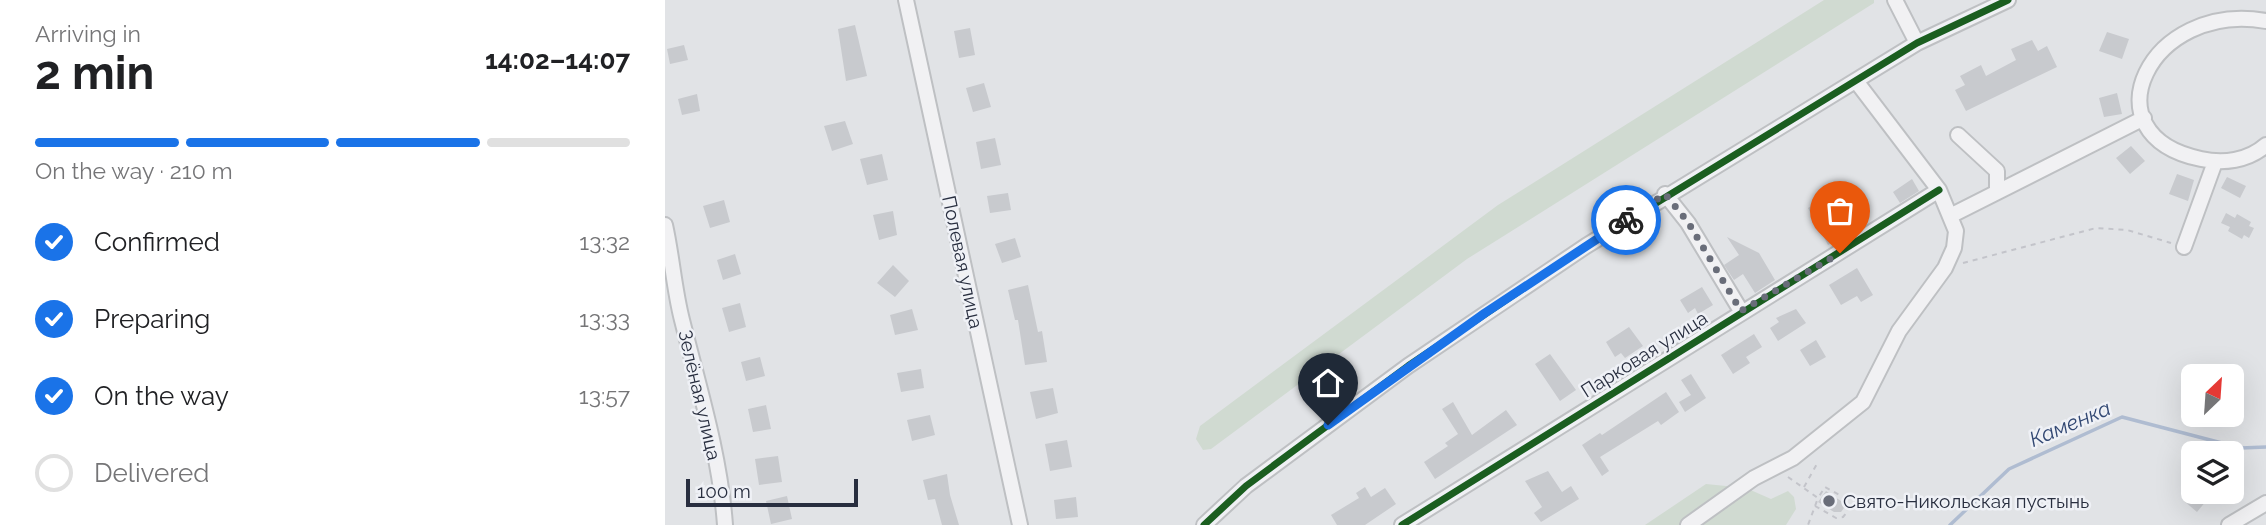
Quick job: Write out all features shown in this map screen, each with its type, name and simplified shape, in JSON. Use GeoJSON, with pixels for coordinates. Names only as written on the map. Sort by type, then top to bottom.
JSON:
{"type":"FeatureCollection","features":[{"type":"Feature","properties":{"kind":"street","name":"Полевая улица"},"geometry":{"type":"LineString","coordinates":[[906,0],[1020,525]]}},
{"type":"Feature","properties":{"kind":"street"},"geometry":{"type":"LineString","coordinates":[[1895,0],[1917,43]]}},
{"type":"Feature","properties":{"kind":"street"},"geometry":{"type":"LineString","coordinates":[[1204,525],[1229,500],[1408,366],[1665,194],[1917,43],[2008,0]]}},
{"type":"Feature","properties":{"kind":"street"},"geometry":{"type":"LineString","coordinates":[[2228,5],[2264,17]]}},
{"type":"Feature","properties":{"kind":"street"},"geometry":{"type":"LineString","coordinates":[[2150,41],[2140,67],[2139,94],[2144,118],[2165,142],[2188,156],[2215,162],[2239,159],[2266,145]]}},
{"type":"Feature","properties":{"kind":"street"},"geometry":{"type":"LineString","coordinates":[[1688,525],[1754,478],[1802,451],[1863,402],[1899,331],[1945,268],[1954,248],[1956,232],[1939,190],[1856,81]]}},
{"type":"Feature","properties":{"kind":"street"},"geometry":{"type":"LineString","coordinates":[[1950,216],[2144,118]]}},
{"type":"Feature","properties":{"kind":"street"},"geometry":{"type":"LineString","coordinates":[[1958,135],[1997,170],[1997,192]]}},
{"type":"Feature","properties":{"kind":"street"},"geometry":{"type":"LineString","coordinates":[[2185,247],[2215,162]]}},
{"type":"Feature","properties":{"kind":"street","name":"Парковая улица"},"geometry":{"type":"LineString","coordinates":[[1402,525],[1741,311],[1939,190]]}},
{"type":"Feature","properties":{"kind":"street"},"geometry":{"type":"LineString","coordinates":[[1665,194],[1695,233],[1741,311]]}},
{"type":"Feature","properties":{"kind":"street","name":"Зелёная улица"},"geometry":{"type":"LineString","coordinates":[[665,225],[681,317],[700,384],[723,492],[725,525]]}},
{"type":"Feature","properties":{"kind":"street"},"geometry":{"type":"LineString","coordinates":[[665,320],[681,317]]}},
{"type":"Feature","properties":{"kind":"street"},"geometry":{"type":"LineString","coordinates":[[2229,525],[2266,503]]}},
{"type":"Feature","properties":{"kind":"path"},"geometry":{"type":"LineString","coordinates":[[1945,268],[2096,228],[2127,230],[2185,247]]}},
{"type":"Feature","properties":{"kind":"path"},"geometry":{"type":"LineString","coordinates":[[1804,488],[1818,462]]}},
{"type":"Feature","properties":{"kind":"path"},"geometry":{"type":"LineString","coordinates":[[1776,467],[1818,498]]}},
{"type":"Feature","properties":{"kind":"path"},"geometry":{"type":"LineString","coordinates":[[1808,525],[1815,506],[1818,498],[1825,487],[1846,498],[1848,511],[1843,517],[1836,518],[1815,506]]}},
{"type":"Feature","properties":{"kind":"shaded area"},"geometry":{"type":"Polygon","coordinates":[[[1824,0],[1874,0],[1874,3],[1467,259],[1211,449],[1203,450],[1196,439],[1200,426],[1498,205],[1824,0]]]}},
{"type":"Feature","properties":{"kind":"shaded area"},"geometry":{"type":"Polygon","coordinates":[[[1706,484],[1746,488],[1771,499],[1788,491],[1794,497],[1796,509],[1786,525],[1645,525],[1706,484]]]}},
{"type":"Feature","properties":{"kind":"building"},"geometry":{"type":"Polygon","coordinates":[[[855,25],[867,76],[846,81],[838,29],[855,25]]]}},
{"type":"Feature","properties":{"kind":"building"},"geometry":{"type":"Polygon","coordinates":[[[970,28],[975,55],[959,58],[954,31],[970,28]]]}},
{"type":"Feature","properties":{"kind":"building"},"geometry":{"type":"Polygon","coordinates":[[[2107,32],[2129,39],[2122,59],[2099,51],[2107,32]]]}},
{"type":"Feature","properties":{"kind":"building"},"geometry":{"type":"Polygon","coordinates":[[[2032,40],[2038,51],[2047,46],[2057,67],[1966,111],[1955,90],[1965,85],[1960,76],[1981,65],[1986,76],[2016,60],[2011,49],[2032,40]]]}},
{"type":"Feature","properties":{"kind":"building"},"geometry":{"type":"Polygon","coordinates":[[[684,45],[688,60],[670,64],[667,49],[684,45]]]}},
{"type":"Feature","properties":{"kind":"building"},"geometry":{"type":"Polygon","coordinates":[[[984,83],[991,107],[973,112],[966,88],[984,83]]]}},
{"type":"Feature","properties":{"kind":"building"},"geometry":{"type":"Polygon","coordinates":[[[2117,93],[2122,114],[2104,117],[2099,98],[2117,93]]]}},
{"type":"Feature","properties":{"kind":"building"},"geometry":{"type":"Polygon","coordinates":[[[697,94],[700,111],[682,115],[678,99],[697,94]]]}},
{"type":"Feature","properties":{"kind":"building"},"geometry":{"type":"Polygon","coordinates":[[[845,121],[853,144],[832,151],[824,126],[845,121]]]}},
{"type":"Feature","properties":{"kind":"building"},"geometry":{"type":"Polygon","coordinates":[[[995,138],[1001,165],[981,169],[976,142],[995,138]]]}},
{"type":"Feature","properties":{"kind":"building"},"geometry":{"type":"Polygon","coordinates":[[[2131,146],[2145,161],[2130,174],[2116,158],[2131,146]]]}},
{"type":"Feature","properties":{"kind":"building"},"geometry":{"type":"Polygon","coordinates":[[[882,154],[888,180],[867,185],[860,159],[882,154]]]}},
{"type":"Feature","properties":{"kind":"building"},"geometry":{"type":"Polygon","coordinates":[[[2177,174],[2194,180],[2188,201],[2169,194],[2177,174]]]}},
{"type":"Feature","properties":{"kind":"building"},"geometry":{"type":"Polygon","coordinates":[[[2227,177],[2246,186],[2240,198],[2221,188],[2227,177]]]}},
{"type":"Feature","properties":{"kind":"building"},"geometry":{"type":"Polygon","coordinates":[[[1912,179],[1919,191],[1900,203],[1893,192],[1912,179]]]}},
{"type":"Feature","properties":{"kind":"building"},"geometry":{"type":"Polygon","coordinates":[[[1008,193],[1011,210],[990,213],[987,196],[1008,193]]]}},
{"type":"Feature","properties":{"kind":"building"},"geometry":{"type":"Polygon","coordinates":[[[1827,197],[1850,233],[1828,245],[1808,208],[1827,197]]]}},
{"type":"Feature","properties":{"kind":"building"},"geometry":{"type":"Polygon","coordinates":[[[724,200],[730,222],[710,228],[703,206],[724,200]]]}},
{"type":"Feature","properties":{"kind":"building"},"geometry":{"type":"Polygon","coordinates":[[[893,211],[897,235],[879,240],[873,215],[893,211]]]}},
{"type":"Feature","properties":{"kind":"building"},"geometry":{"type":"Polygon","coordinates":[[[2226,213],[2235,218],[2237,214],[2251,222],[2249,226],[2254,228],[2249,238],[2244,235],[2242,239],[2228,231],[2230,227],[2221,223],[2226,213]]]}},
{"type":"Feature","properties":{"kind":"building"},"geometry":{"type":"Polygon","coordinates":[[[1727,237],[1759,253],[1775,280],[1755,293],[1743,274],[1734,280],[1724,265],[1739,255],[1727,237]]]}},
{"type":"Feature","properties":{"kind":"building"},"geometry":{"type":"Polygon","coordinates":[[[1015,238],[1021,257],[1002,263],[995,244],[1015,238]]]}},
{"type":"Feature","properties":{"kind":"building"},"geometry":{"type":"Polygon","coordinates":[[[735,254],[741,274],[723,280],[717,260],[735,254]]]}},
{"type":"Feature","properties":{"kind":"building"},"geometry":{"type":"Polygon","coordinates":[[[893,265],[909,281],[895,297],[877,283],[893,265]]]}},
{"type":"Feature","properties":{"kind":"building"},"geometry":{"type":"Polygon","coordinates":[[[1857,268],[1873,295],[1861,302],[1857,296],[1841,305],[1829,285],[1857,268]]]}},
{"type":"Feature","properties":{"kind":"building"},"geometry":{"type":"Polygon","coordinates":[[[1028,285],[1038,332],[1042,331],[1047,362],[1025,365],[1018,320],[1015,320],[1008,290],[1028,285]]]}},
{"type":"Feature","properties":{"kind":"building"},"geometry":{"type":"Polygon","coordinates":[[[1702,287],[1713,305],[1698,314],[1695,308],[1688,313],[1680,300],[1702,287]]]}},
{"type":"Feature","properties":{"kind":"building"},"geometry":{"type":"Polygon","coordinates":[[[740,303],[746,327],[729,332],[722,308],[740,303]]]}},
{"type":"Feature","properties":{"kind":"building"},"geometry":{"type":"Polygon","coordinates":[[[912,309],[918,330],[895,335],[890,315],[912,309]]]}},
{"type":"Feature","properties":{"kind":"building"},"geometry":{"type":"Polygon","coordinates":[[[1796,309],[1806,323],[1778,341],[1770,328],[1779,322],[1776,318],[1796,309]]]}},
{"type":"Feature","properties":{"kind":"building"},"geometry":{"type":"Polygon","coordinates":[[[1629,327],[1643,346],[1625,358],[1621,353],[1615,357],[1606,342],[1629,327]]]}},
{"type":"Feature","properties":{"kind":"building"},"geometry":{"type":"Polygon","coordinates":[[[1754,334],[1762,347],[1746,357],[1750,363],[1733,374],[1721,355],[1754,334]]]}},
{"type":"Feature","properties":{"kind":"building"},"geometry":{"type":"Polygon","coordinates":[[[1816,340],[1826,357],[1810,366],[1800,350],[1816,340]]]}},
{"type":"Feature","properties":{"kind":"building"},"geometry":{"type":"Polygon","coordinates":[[[1550,354],[1576,390],[1560,401],[1535,364],[1550,354]]]}},
{"type":"Feature","properties":{"kind":"building"},"geometry":{"type":"Polygon","coordinates":[[[760,357],[765,376],[746,381],[741,362],[760,357]]]}},
{"type":"Feature","properties":{"kind":"building"},"geometry":{"type":"Polygon","coordinates":[[[921,369],[924,388],[901,392],[897,373],[921,369]]]}},
{"type":"Feature","properties":{"kind":"building"},"geometry":{"type":"Polygon","coordinates":[[[1691,374],[1706,398],[1685,412],[1679,402],[1691,395],[1681,380],[1691,374]]]}},
{"type":"Feature","properties":{"kind":"building"},"geometry":{"type":"Polygon","coordinates":[[[1053,388],[1058,413],[1036,419],[1030,392],[1053,388]]]}},
{"type":"Feature","properties":{"kind":"building"},"geometry":{"type":"Polygon","coordinates":[[[1666,392],[1679,412],[1661,425],[1658,421],[1600,457],[1609,471],[1602,476],[1582,445],[1600,433],[1602,435],[1666,392]]]}},
{"type":"Feature","properties":{"kind":"building"},"geometry":{"type":"Polygon","coordinates":[[[1453,402],[1472,435],[1506,410],[1517,425],[1435,479],[1424,462],[1448,446],[1445,443],[1458,434],[1442,409],[1453,402]]]}},
{"type":"Feature","properties":{"kind":"building"},"geometry":{"type":"Polygon","coordinates":[[[766,405],[771,429],[753,432],[748,409],[766,405]]]}},
{"type":"Feature","properties":{"kind":"building"},"geometry":{"type":"Polygon","coordinates":[[[930,415],[935,435],[912,441],[907,420],[930,415]]]}},
{"type":"Feature","properties":{"kind":"building"},"geometry":{"type":"Polygon","coordinates":[[[1067,440],[1072,467],[1050,471],[1045,444],[1067,440]]]}},
{"type":"Feature","properties":{"kind":"building"},"geometry":{"type":"Polygon","coordinates":[[[778,456],[782,482],[759,485],[755,459],[778,456]]]}},
{"type":"Feature","properties":{"kind":"building"},"geometry":{"type":"Polygon","coordinates":[[[1548,471],[1562,492],[1571,486],[1579,499],[1541,522],[1534,513],[1542,507],[1525,481],[1548,471]]]}},
{"type":"Feature","properties":{"kind":"building"},"geometry":{"type":"Polygon","coordinates":[[[947,474],[959,525],[942,525],[935,499],[928,500],[923,480],[947,474]]]}},
{"type":"Feature","properties":{"kind":"building"},"geometry":{"type":"Polygon","coordinates":[[[1365,487],[1371,497],[1385,488],[1396,504],[1365,525],[1337,525],[1331,515],[1359,498],[1356,493],[1365,487]]]}},
{"type":"Feature","properties":{"kind":"building","name":"Свято-Никольская пустынь"},"geometry":{"type":"Polygon","coordinates":[[[1826,491],[1841,501],[1844,508],[1841,512],[1834,512],[1818,502],[1826,491]]]}},
{"type":"Feature","properties":{"kind":"building"},"geometry":{"type":"Polygon","coordinates":[[[787,496],[792,519],[771,524],[766,501],[787,496]]]}},
{"type":"Feature","properties":{"kind":"building"},"geometry":{"type":"Polygon","coordinates":[[[1076,497],[1078,517],[1056,519],[1054,500],[1076,497]]]}},
{"type":"Feature","properties":{"kind":"building"},"geometry":{"type":"Polygon","coordinates":[[[2188,504],[2204,504],[2197,512],[2188,504]]]}},
{"type":"Feature","properties":{"kind":"waterway","name":"Каменка"},"geometry":{"type":"LineString","coordinates":[[1950,525],[2009,469],[2122,417],[2241,448],[2266,447]]}},
{"type":"Feature","properties":{"kind":"cycle path"},"geometry":{"type":"LineString","coordinates":[[1204,525],[1246,486],[1408,366],[1586,246],[1917,43],[2008,0]]}},
{"type":"Feature","properties":{"kind":"cycle path"},"geometry":{"type":"LineString","coordinates":[[1402,525],[1939,190]]}},
{"type":"Feature","properties":{"kind":"way so far"},"geometry":{"type":"LineString","coordinates":[[1626,220],[1665,194],[1688,222],[1741,311],[1840,253]]}},
{"type":"Feature","properties":{"kind":"place","name":"Свято-Никольская пустынь"},"geometry":{"type":"Point","coordinates":[1829,501]}},
{"type":"Feature","properties":{"kind":"route"},"geometry":{"type":"LineString","coordinates":[[1328,425],[1485,313],[1626,220]]}}]}
